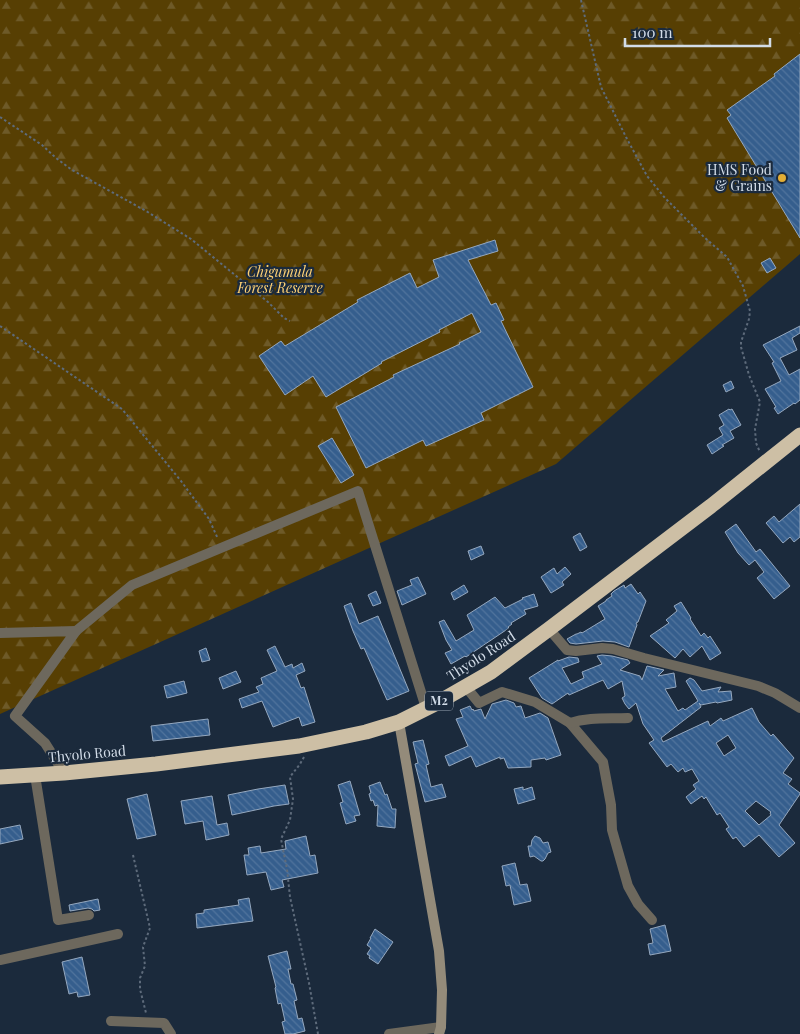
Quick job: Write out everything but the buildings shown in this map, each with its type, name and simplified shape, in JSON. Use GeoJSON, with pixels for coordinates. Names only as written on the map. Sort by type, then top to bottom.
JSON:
{"type":"FeatureCollection","features":[{"type":"Feature","properties":{"kind":"highway","name":"Thyolo Road"},"geometry":{"type":"LineString","coordinates":[[0,777],[156,764],[310,744],[366,732],[399,722],[491,672],[703,512],[800,435]]}},
{"type":"Feature","properties":{"kind":"street"},"geometry":{"type":"LineString","coordinates":[[64,773],[45,743],[15,716],[76,631],[132,585],[358,491],[426,708]]}},
{"type":"Feature","properties":{"kind":"street"},"geometry":{"type":"LineString","coordinates":[[549,629],[567,650],[614,649],[644,658],[731,678],[764,688],[800,708]]}},
{"type":"Feature","properties":{"kind":"street"},"geometry":{"type":"LineString","coordinates":[[0,632],[76,631]]}},
{"type":"Feature","properties":{"kind":"street"},"geometry":{"type":"LineString","coordinates":[[466,687],[479,703],[502,692],[535,702],[570,723],[603,762],[610,796],[612,830],[628,886],[638,904],[652,920]]}},
{"type":"Feature","properties":{"kind":"street"},"geometry":{"type":"LineString","coordinates":[[570,723],[593,718],[628,718]]}},
{"type":"Feature","properties":{"kind":"street"},"geometry":{"type":"LineString","coordinates":[[389,1034],[440,1031],[442,990],[439,951],[399,722]]}},
{"type":"Feature","properties":{"kind":"street"},"geometry":{"type":"LineString","coordinates":[[35,775],[58,920],[89,915]]}},
{"type":"Feature","properties":{"kind":"street"},"geometry":{"type":"LineString","coordinates":[[0,960],[118,934]]}},
{"type":"Feature","properties":{"kind":"street"},"geometry":{"type":"LineString","coordinates":[[111,1022],[164,1023],[171,1034]]}},
{"type":"Feature","properties":{"kind":"path"},"geometry":{"type":"LineString","coordinates":[[581,0],[601,87],[647,176],[665,198],[727,258],[743,286],[750,311],[750,319],[741,342],[741,347],[749,375],[759,399],[755,436],[764,463]]}},
{"type":"Feature","properties":{"kind":"path"},"geometry":{"type":"LineString","coordinates":[[0,117],[42,145],[72,170],[146,211],[191,239],[268,302],[284,318],[290,321]]}},
{"type":"Feature","properties":{"kind":"path"},"geometry":{"type":"LineString","coordinates":[[0,326],[122,409],[181,481],[209,519],[222,548]]}},
{"type":"Feature","properties":{"kind":"path"},"geometry":{"type":"LineString","coordinates":[[310,744],[300,764],[290,778],[294,799],[290,820],[281,840],[290,897],[318,1034]]}},
{"type":"Feature","properties":{"kind":"path"},"geometry":{"type":"LineString","coordinates":[[133,855],[150,928],[143,947],[144,966],[140,978],[140,989],[148,1023]]}},
{"type":"Feature","properties":{"kind":"green space","name":"Chigumula Forest Reserve"},"geometry":{"type":"Polygon","coordinates":[[[0,0],[800,0],[800,254],[556,464],[0,714],[0,0]]]}},
{"type":"Feature","properties":{"kind":"place","name":"HMS Food & Grains"},"geometry":{"type":"Point","coordinates":[782,178]}}]}
